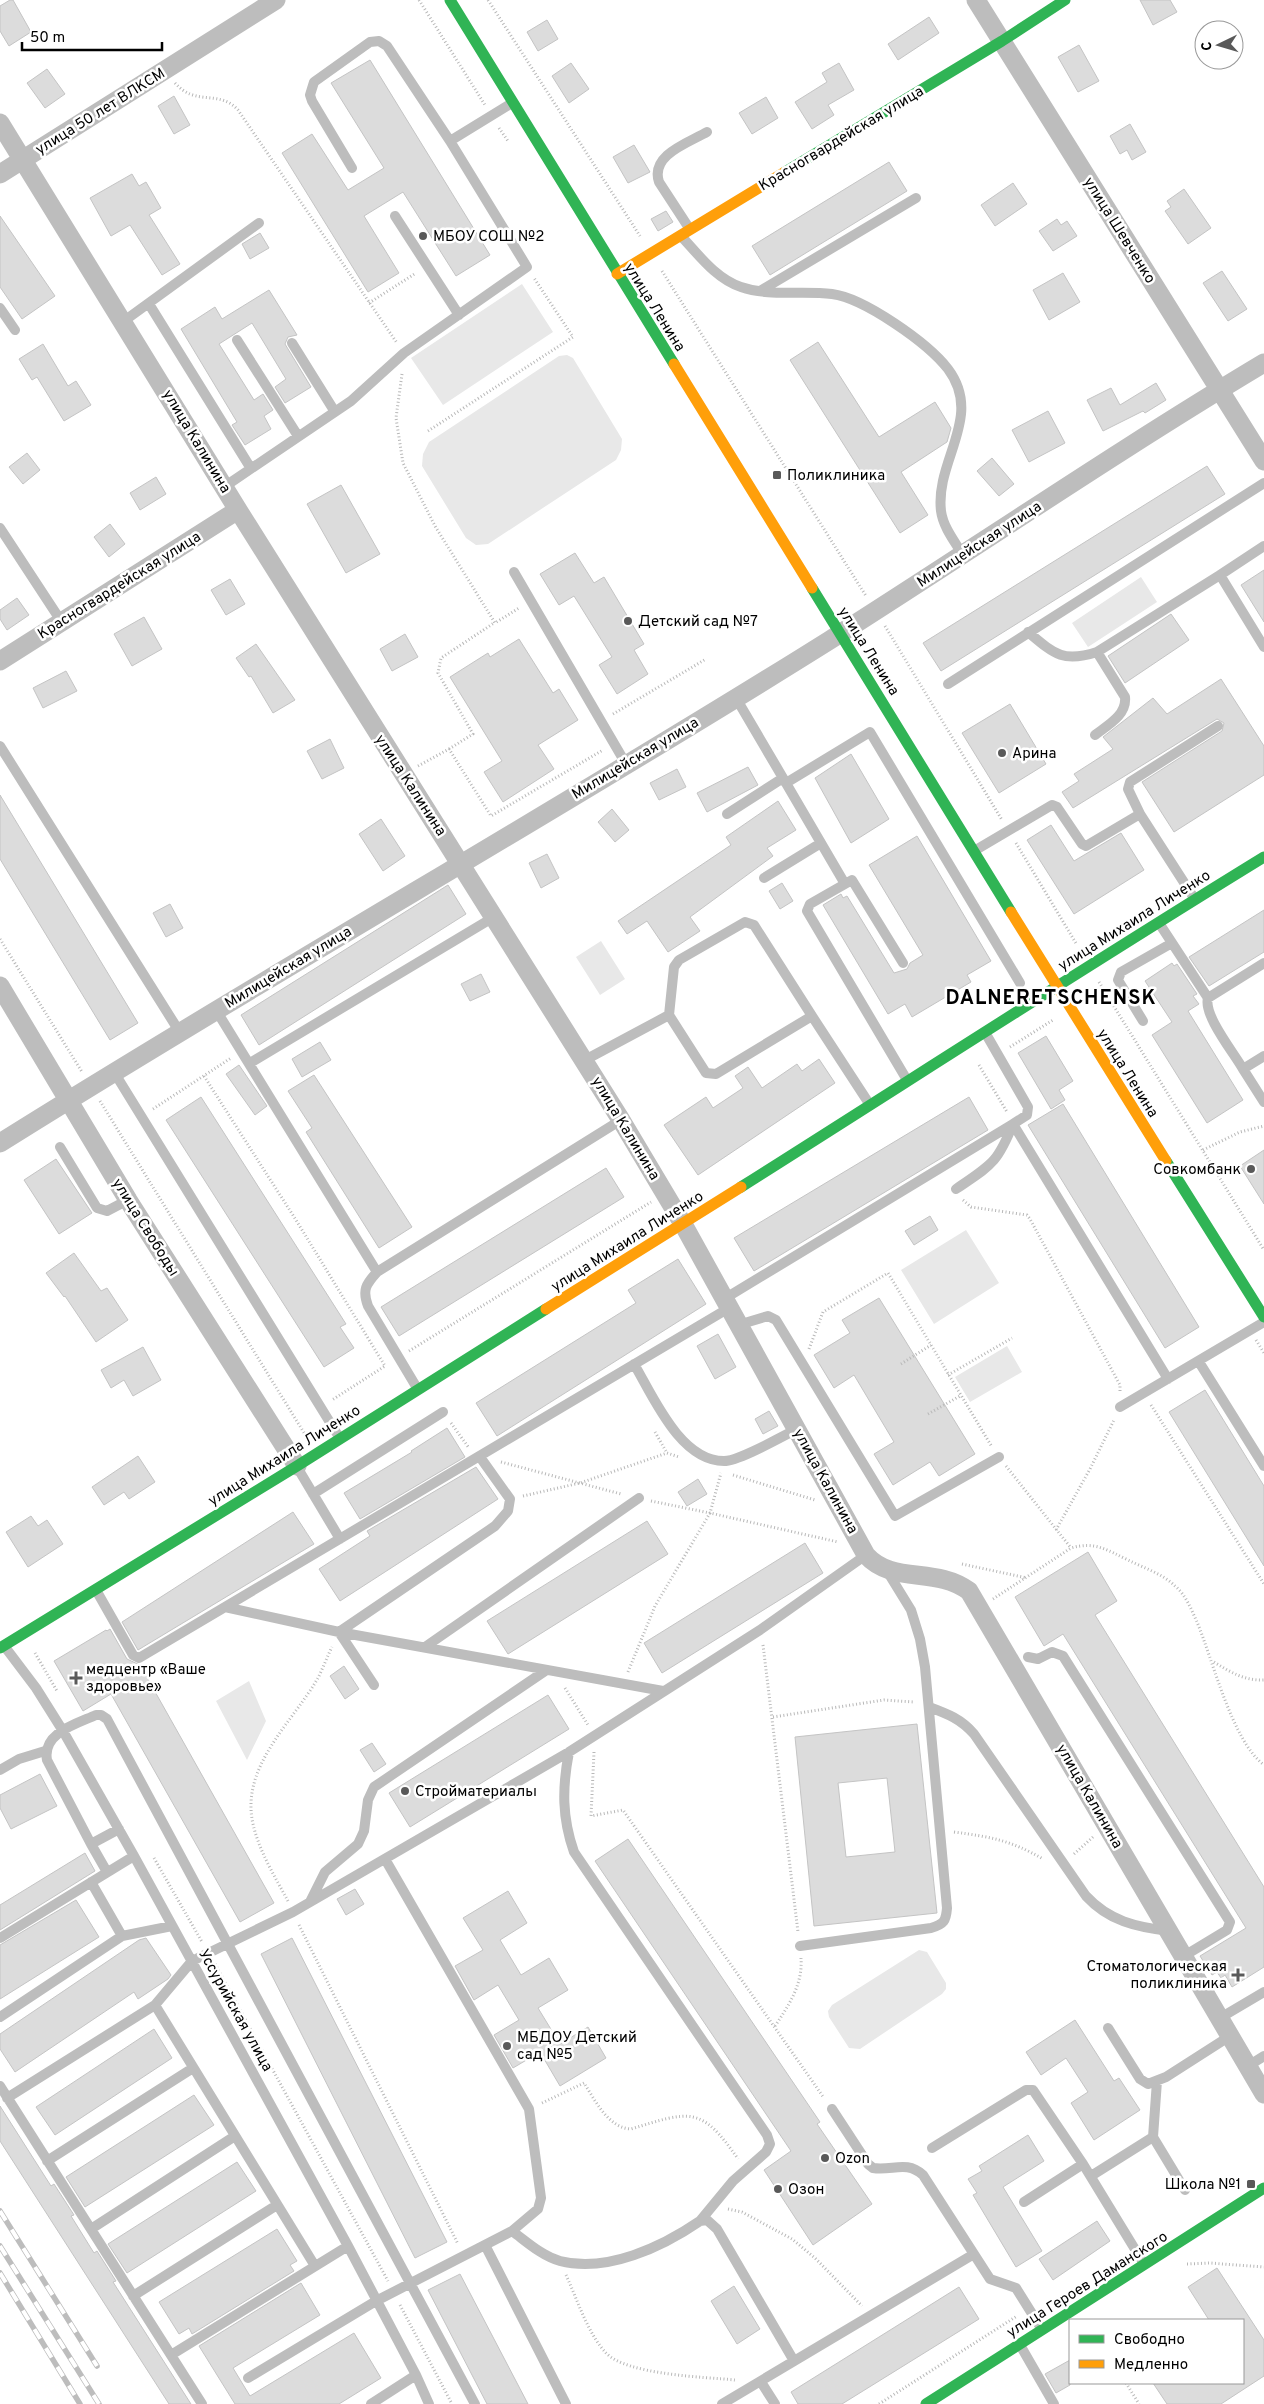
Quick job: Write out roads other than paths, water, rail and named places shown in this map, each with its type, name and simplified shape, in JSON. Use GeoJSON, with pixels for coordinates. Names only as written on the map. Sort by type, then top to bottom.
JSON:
{"type":"FeatureCollection","features":[{"type":"Feature","properties":{"kind":"main road","name":"улица Ленина"},"geometry":{"type":"LineString","coordinates":[[450,0],[1057,987],[1264,1317]]}},
{"type":"Feature","properties":{"kind":"main road","name":"Красногвардейская улица"},"geometry":{"type":"LineString","coordinates":[[617,274],[1002,41],[1065,0]]}},
{"type":"Feature","properties":{"kind":"main road","name":"улица Михаила Личенко"},"geometry":{"type":"LineString","coordinates":[[1,1645],[316,1454],[870,1106],[1057,987],[1089,964],[1264,857]]}},
{"type":"Feature","properties":{"kind":"main road","name":"улица Героев Даманского"},"geometry":{"type":"LineString","coordinates":[[926,2404],[1264,2188]]}},
{"type":"Feature","properties":{"kind":"street","name":"улица 50 лет ВЛКСМ"},"geometry":{"type":"LineString","coordinates":[[0,174],[276,0]]}},
{"type":"Feature","properties":{"kind":"street","name":"улица Шевченко"},"geometry":{"type":"LineString","coordinates":[[976,0],[1264,461]]}},
{"type":"Feature","properties":{"kind":"street","name":"улица Калинина"},"geometry":{"type":"LineString","coordinates":[[0,122],[124,321],[238,510],[622,1120],[665,1193],[866,1555],[875,1564],[887,1571],[943,1577],[958,1583],[969,1591],[1230,2036],[1256,2061],[1264,2094]]}},
{"type":"Feature","properties":{"kind":"street","name":"Милицейская улица"},"geometry":{"type":"LineString","coordinates":[[0,1143],[90,1085],[462,864],[736,698],[1264,363]]}},
{"type":"Feature","properties":{"kind":"street","name":"Красногвардейская улица"},"geometry":{"type":"LineString","coordinates":[[0,660],[238,510]]}},
{"type":"Feature","properties":{"kind":"street","name":"улица Свободы"},"geometry":{"type":"LineString","coordinates":[[0,986],[128,1200],[296,1466]]}},
{"type":"Feature","properties":{"kind":"lane"},"geometry":{"type":"LineString","coordinates":[[224,487],[335,412],[369,386],[404,353],[527,267],[450,141],[387,46],[379,41],[370,42],[314,82],[310,95],[352,168]]}},
{"type":"Feature","properties":{"kind":"lane"},"geometry":{"type":"LineString","coordinates":[[450,141],[512,102]]}},
{"type":"Feature","properties":{"kind":"lane"},"geometry":{"type":"LineString","coordinates":[[707,132],[664,158],[658,165],[656,173],[658,182],[685,232],[706,263],[728,281],[740,287],[759,292],[833,294],[860,303],[929,350],[948,369],[959,388],[963,404],[960,426],[942,491],[941,513],[951,536],[963,555]]}},
{"type":"Feature","properties":{"kind":"lane"},"geometry":{"type":"LineString","coordinates":[[759,292],[916,198]]}},
{"type":"Feature","properties":{"kind":"lane"},"geometry":{"type":"LineString","coordinates":[[395,216],[459,315]]}},
{"type":"Feature","properties":{"kind":"lane"},"geometry":{"type":"LineString","coordinates":[[124,321],[259,223]]}},
{"type":"Feature","properties":{"kind":"lane"},"geometry":{"type":"LineString","coordinates":[[149,304],[250,468]]}},
{"type":"Feature","properties":{"kind":"lane"},"geometry":{"type":"LineString","coordinates":[[0,308],[14,330]]}},
{"type":"Feature","properties":{"kind":"lane"},"geometry":{"type":"LineString","coordinates":[[237,340],[298,436]]}},
{"type":"Feature","properties":{"kind":"lane"},"geometry":{"type":"LineString","coordinates":[[292,343],[335,412]]}},
{"type":"Feature","properties":{"kind":"lane"},"geometry":{"type":"LineString","coordinates":[[948,684],[1264,483]]}},
{"type":"Feature","properties":{"kind":"lane"},"geometry":{"type":"LineString","coordinates":[[0,528],[60,621]]}},
{"type":"Feature","properties":{"kind":"lane"},"geometry":{"type":"LineString","coordinates":[[1028,632],[1062,657],[1084,656],[1097,652],[1264,546]]}},
{"type":"Feature","properties":{"kind":"lane"},"geometry":{"type":"LineString","coordinates":[[514,572],[626,764]]}},
{"type":"Feature","properties":{"kind":"lane"},"geometry":{"type":"LineString","coordinates":[[1220,575],[1264,647]]}},
{"type":"Feature","properties":{"kind":"lane"},"geometry":{"type":"LineString","coordinates":[[1095,735],[1122,713],[1126,705],[1125,697],[1097,652]]}},
{"type":"Feature","properties":{"kind":"lane"},"geometry":{"type":"LineString","coordinates":[[736,698],[845,884]]}},
{"type":"Feature","properties":{"kind":"lane"},"geometry":{"type":"LineString","coordinates":[[728,814],[893,720]]}},
{"type":"Feature","properties":{"kind":"lane"},"geometry":{"type":"LineString","coordinates":[[1194,899],[1140,814],[1128,789],[1130,782],[1218,726]]}},
{"type":"Feature","properties":{"kind":"lane"},"geometry":{"type":"LineString","coordinates":[[870,732],[1020,983]]}},
{"type":"Feature","properties":{"kind":"lane"},"geometry":{"type":"LineString","coordinates":[[0,746],[180,1031]]}},
{"type":"Feature","properties":{"kind":"lane"},"geometry":{"type":"LineString","coordinates":[[974,851],[1052,805],[1057,807],[1082,844],[1086,846],[1140,814]]}},
{"type":"Feature","properties":{"kind":"lane"},"geometry":{"type":"LineString","coordinates":[[764,878],[821,843]]}},
{"type":"Feature","properties":{"kind":"lane"},"geometry":{"type":"LineString","coordinates":[[903,963],[852,880],[810,904],[807,912],[908,1081]]}},
{"type":"Feature","properties":{"kind":"lane"},"geometry":{"type":"LineString","coordinates":[[250,1063],[494,917]]}},
{"type":"Feature","properties":{"kind":"lane"},"geometry":{"type":"LineString","coordinates":[[812,1016],[716,1074],[706,1073],[669,1015],[674,967],[679,960],[745,922],[754,925],[870,1106]]}},
{"type":"Feature","properties":{"kind":"lane"},"geometry":{"type":"LineString","coordinates":[[1158,922],[1208,998]]}},
{"type":"Feature","properties":{"kind":"lane"},"geometry":{"type":"LineString","coordinates":[[1143,1021],[1118,980],[1119,976],[1172,943]]}},
{"type":"Feature","properties":{"kind":"lane"},"geometry":{"type":"LineString","coordinates":[[1264,963],[1208,998],[1206,1004],[1208,1012],[1264,1102]]}},
{"type":"Feature","properties":{"kind":"lane"},"geometry":{"type":"LineString","coordinates":[[216,1010],[377,1272]]}},
{"type":"Feature","properties":{"kind":"lane"},"geometry":{"type":"LineString","coordinates":[[585,1060],[669,1015]]}},
{"type":"Feature","properties":{"kind":"lane"},"geometry":{"type":"LineString","coordinates":[[96,1589],[133,1655],[139,1658],[634,1364],[726,1303],[1027,1115],[1028,1107],[985,1033]]}},
{"type":"Feature","properties":{"kind":"lane"},"geometry":{"type":"LineString","coordinates":[[1243,1069],[1264,1056]]}},
{"type":"Feature","properties":{"kind":"lane"},"geometry":{"type":"LineString","coordinates":[[114,1072],[340,1438]]}},
{"type":"Feature","properties":{"kind":"lane"},"geometry":{"type":"LineString","coordinates":[[418,1389],[368,1306],[364,1295],[366,1284],[377,1272],[622,1120]]}},
{"type":"Feature","properties":{"kind":"lane"},"geometry":{"type":"LineString","coordinates":[[956,1189],[999,1157],[1013,1124]]}},
{"type":"Feature","properties":{"kind":"lane"},"geometry":{"type":"LineString","coordinates":[[1013,1124],[1168,1379]]}},
{"type":"Feature","properties":{"kind":"lane"},"geometry":{"type":"LineString","coordinates":[[60,1147],[97,1208],[107,1211],[128,1200]]}},
{"type":"Feature","properties":{"kind":"lane"},"geometry":{"type":"LineString","coordinates":[[738,1325],[768,1316],[772,1317],[804,1364],[895,1516],[999,1456]]}},
{"type":"Feature","properties":{"kind":"lane"},"geometry":{"type":"LineString","coordinates":[[1120,1407],[1264,1322]]}},
{"type":"Feature","properties":{"kind":"lane"},"geometry":{"type":"LineString","coordinates":[[1199,1362],[1264,1466]]}},
{"type":"Feature","properties":{"kind":"lane"},"geometry":{"type":"LineString","coordinates":[[634,1364],[679,1439],[708,1458],[724,1461],[737,1457],[797,1430]]}},
{"type":"Feature","properties":{"kind":"lane"},"geometry":{"type":"LineString","coordinates":[[313,1494],[443,1412]]}},
{"type":"Feature","properties":{"kind":"lane"},"geometry":{"type":"LineString","coordinates":[[339,1632],[496,1526],[508,1511],[510,1499],[480,1456]]}},
{"type":"Feature","properties":{"kind":"lane"},"geometry":{"type":"LineString","coordinates":[[296,1466],[340,1539]]}},
{"type":"Feature","properties":{"kind":"lane"},"geometry":{"type":"LineString","coordinates":[[425,1647],[639,1498]]}},
{"type":"Feature","properties":{"kind":"lane"},"geometry":{"type":"LineString","coordinates":[[7,2098],[155,2006],[192,1961],[293,1912],[568,1752],[760,1630],[866,1555]]}},
{"type":"Feature","properties":{"kind":"lane"},"geometry":{"type":"LineString","coordinates":[[800,1946],[942,1925],[946,1920],[947,1908],[941,1830],[925,1668],[916,1624],[911,1610],[887,1571]]}},
{"type":"Feature","properties":{"kind":"lane"},"geometry":{"type":"LineString","coordinates":[[225,1607],[339,1632],[663,1692]]}},
{"type":"Feature","properties":{"kind":"lane"},"geometry":{"type":"LineString","coordinates":[[339,1632],[374,1686]]}},
{"type":"Feature","properties":{"kind":"lane","name":"Уссурийская улица"},"geometry":{"type":"LineString","coordinates":[[1,1645],[36,1688],[119,1829],[348,2246],[416,2375],[429,2404]]}},
{"type":"Feature","properties":{"kind":"lane"},"geometry":{"type":"LineString","coordinates":[[1028,1657],[1038,1659],[1052,1652],[1063,1656],[1230,1922],[1227,1930],[1184,1956]]}},
{"type":"Feature","properties":{"kind":"lane"},"geometry":{"type":"LineString","coordinates":[[310,1902],[325,1872],[358,1844],[364,1830],[368,1800],[374,1788],[550,1671]]}},
{"type":"Feature","properties":{"kind":"lane"},"geometry":{"type":"LineString","coordinates":[[928,1707],[963,1721],[974,1734],[1086,1896],[1104,1913],[1125,1923],[1170,1931]]}},
{"type":"Feature","properties":{"kind":"lane"},"geometry":{"type":"LineString","coordinates":[[107,1872],[47,1760],[45,1751],[52,1738],[96,1715],[102,1715],[107,1719],[230,1944],[475,2404]]}},
{"type":"Feature","properties":{"kind":"lane"},"geometry":{"type":"LineString","coordinates":[[0,1770],[19,1759],[45,1751]]}},
{"type":"Feature","properties":{"kind":"lane"},"geometry":{"type":"LineString","coordinates":[[568,1752],[562,1794],[568,1835],[574,1852],[767,2135],[770,2144],[766,2152],[729,2186],[700,2222]]}},
{"type":"Feature","properties":{"kind":"lane"},"geometry":{"type":"LineString","coordinates":[[91,1844],[119,1829]]}},
{"type":"Feature","properties":{"kind":"lane"},"geometry":{"type":"LineString","coordinates":[[0,1938],[134,1856]]}},
{"type":"Feature","properties":{"kind":"lane"},"geometry":{"type":"LineString","coordinates":[[248,2378],[376,2301],[512,2231],[538,2209],[541,2198],[529,2110],[385,1859]]}},
{"type":"Feature","properties":{"kind":"lane"},"geometry":{"type":"LineString","coordinates":[[91,1882],[122,1936]]}},
{"type":"Feature","properties":{"kind":"lane"},"geometry":{"type":"LineString","coordinates":[[0,2017],[122,1936],[172,1926]]}},
{"type":"Feature","properties":{"kind":"lane"},"geometry":{"type":"LineString","coordinates":[[1220,2018],[1264,1992]]}},
{"type":"Feature","properties":{"kind":"lane"},"geometry":{"type":"LineString","coordinates":[[155,2006],[315,2266]]}},
{"type":"Feature","properties":{"kind":"lane"},"geometry":{"type":"LineString","coordinates":[[1108,2028],[1142,2082],[1148,2084],[1157,2081],[1230,2036]]}},
{"type":"Feature","properties":{"kind":"lane"},"geometry":{"type":"LineString","coordinates":[[48,2161],[193,2068]]}},
{"type":"Feature","properties":{"kind":"lane"},"geometry":{"type":"LineString","coordinates":[[1157,2081],[1153,2137],[1185,2190]]}},
{"type":"Feature","properties":{"kind":"lane"},"geometry":{"type":"LineString","coordinates":[[0,2086],[202,2404]]}},
{"type":"Feature","properties":{"kind":"lane"},"geometry":{"type":"LineString","coordinates":[[932,2148],[1026,2090],[1033,2090],[1091,2176],[1145,2265]]}},
{"type":"Feature","properties":{"kind":"lane"},"geometry":{"type":"LineString","coordinates":[[832,2109],[868,2164],[873,2168],[905,2166],[915,2168],[923,2175],[990,2279],[1016,2288],[1042,2329]]}},
{"type":"Feature","properties":{"kind":"lane"},"geometry":{"type":"LineString","coordinates":[[91,2228],[235,2136]]}},
{"type":"Feature","properties":{"kind":"lane"},"geometry":{"type":"LineString","coordinates":[[1091,2176],[1153,2137]]}},
{"type":"Feature","properties":{"kind":"lane"},"geometry":{"type":"LineString","coordinates":[[1024,2202],[1083,2164]]}},
{"type":"Feature","properties":{"kind":"lane"},"geometry":{"type":"LineString","coordinates":[[133,2296],[277,2205]]}},
{"type":"Feature","properties":{"kind":"lane"},"geometry":{"type":"LineString","coordinates":[[512,2231],[542,2253],[559,2260],[579,2264],[620,2258],[656,2247],[700,2222],[707,2220],[717,2229],[794,2361]]}},
{"type":"Feature","properties":{"kind":"lane"},"geometry":{"type":"LineString","coordinates":[[485,2245],[566,2404]]}},
{"type":"Feature","properties":{"kind":"lane"},"geometry":{"type":"LineString","coordinates":[[171,2355],[348,2246]]}},
{"type":"Feature","properties":{"kind":"lane"},"geometry":{"type":"LineString","coordinates":[[722,2404],[974,2254]]}},
{"type":"Feature","properties":{"kind":"lane"},"geometry":{"type":"LineString","coordinates":[[1019,2344],[1054,2404]]}},
{"type":"Feature","properties":{"kind":"lane"},"geometry":{"type":"LineString","coordinates":[[371,2404],[416,2375]]}},
{"type":"Feature","properties":{"kind":"lane"},"geometry":{"type":"LineString","coordinates":[[761,2382],[775,2404]]}},
{"type":"Feature","properties":{"kind":"railway"},"geometry":{"type":"LineString","coordinates":[[0,2211],[97,2366]]}},
{"type":"Feature","properties":{"kind":"railway"},"geometry":{"type":"LineString","coordinates":[[0,2246],[99,2404]]}},
{"type":"Feature","properties":{"kind":"railway"},"geometry":{"type":"LineString","coordinates":[[0,2273],[80,2404]]}},
{"type":"Feature","properties":{"kind":"place","name":"МБОУ СОШ №2"},"geometry":{"type":"Point","coordinates":[423,236]}},
{"type":"Feature","properties":{"kind":"place","name":"Поликлиника"},"geometry":{"type":"Point","coordinates":[777,475]}},
{"type":"Feature","properties":{"kind":"place","name":"Детский сад №7"},"geometry":{"type":"Point","coordinates":[628,621]}},
{"type":"Feature","properties":{"kind":"place","name":"Арина"},"geometry":{"type":"Point","coordinates":[1002,753]}},
{"type":"Feature","properties":{"kind":"place","name":"Совкомбанк"},"geometry":{"type":"Point","coordinates":[1251,1169]}},
{"type":"Feature","properties":{"kind":"place","name":"медцентр «Ваше здоровье»"},"geometry":{"type":"Point","coordinates":[76,1678]}},
{"type":"Feature","properties":{"kind":"place","name":"Стройматериалы"},"geometry":{"type":"Point","coordinates":[405,1791]}},
{"type":"Feature","properties":{"kind":"place","name":"Стоматологическая поликлиника"},"geometry":{"type":"Point","coordinates":[1238,1975]}},
{"type":"Feature","properties":{"kind":"place","name":"МБДОУ Детский сад №5"},"geometry":{"type":"Point","coordinates":[507,2046]}},
{"type":"Feature","properties":{"kind":"place","name":"Ozon"},"geometry":{"type":"Point","coordinates":[825,2158]}},
{"type":"Feature","properties":{"kind":"place","name":"Школа №1"},"geometry":{"type":"Point","coordinates":[1251,2184]}},
{"type":"Feature","properties":{"kind":"place","name":"Озон"},"geometry":{"type":"Point","coordinates":[778,2189]}},
{"type":"Feature","properties":{"kind":"district","name":"DALNERETSCHENSK"},"geometry":{"type":"Point","coordinates":[1051,997]}}]}
